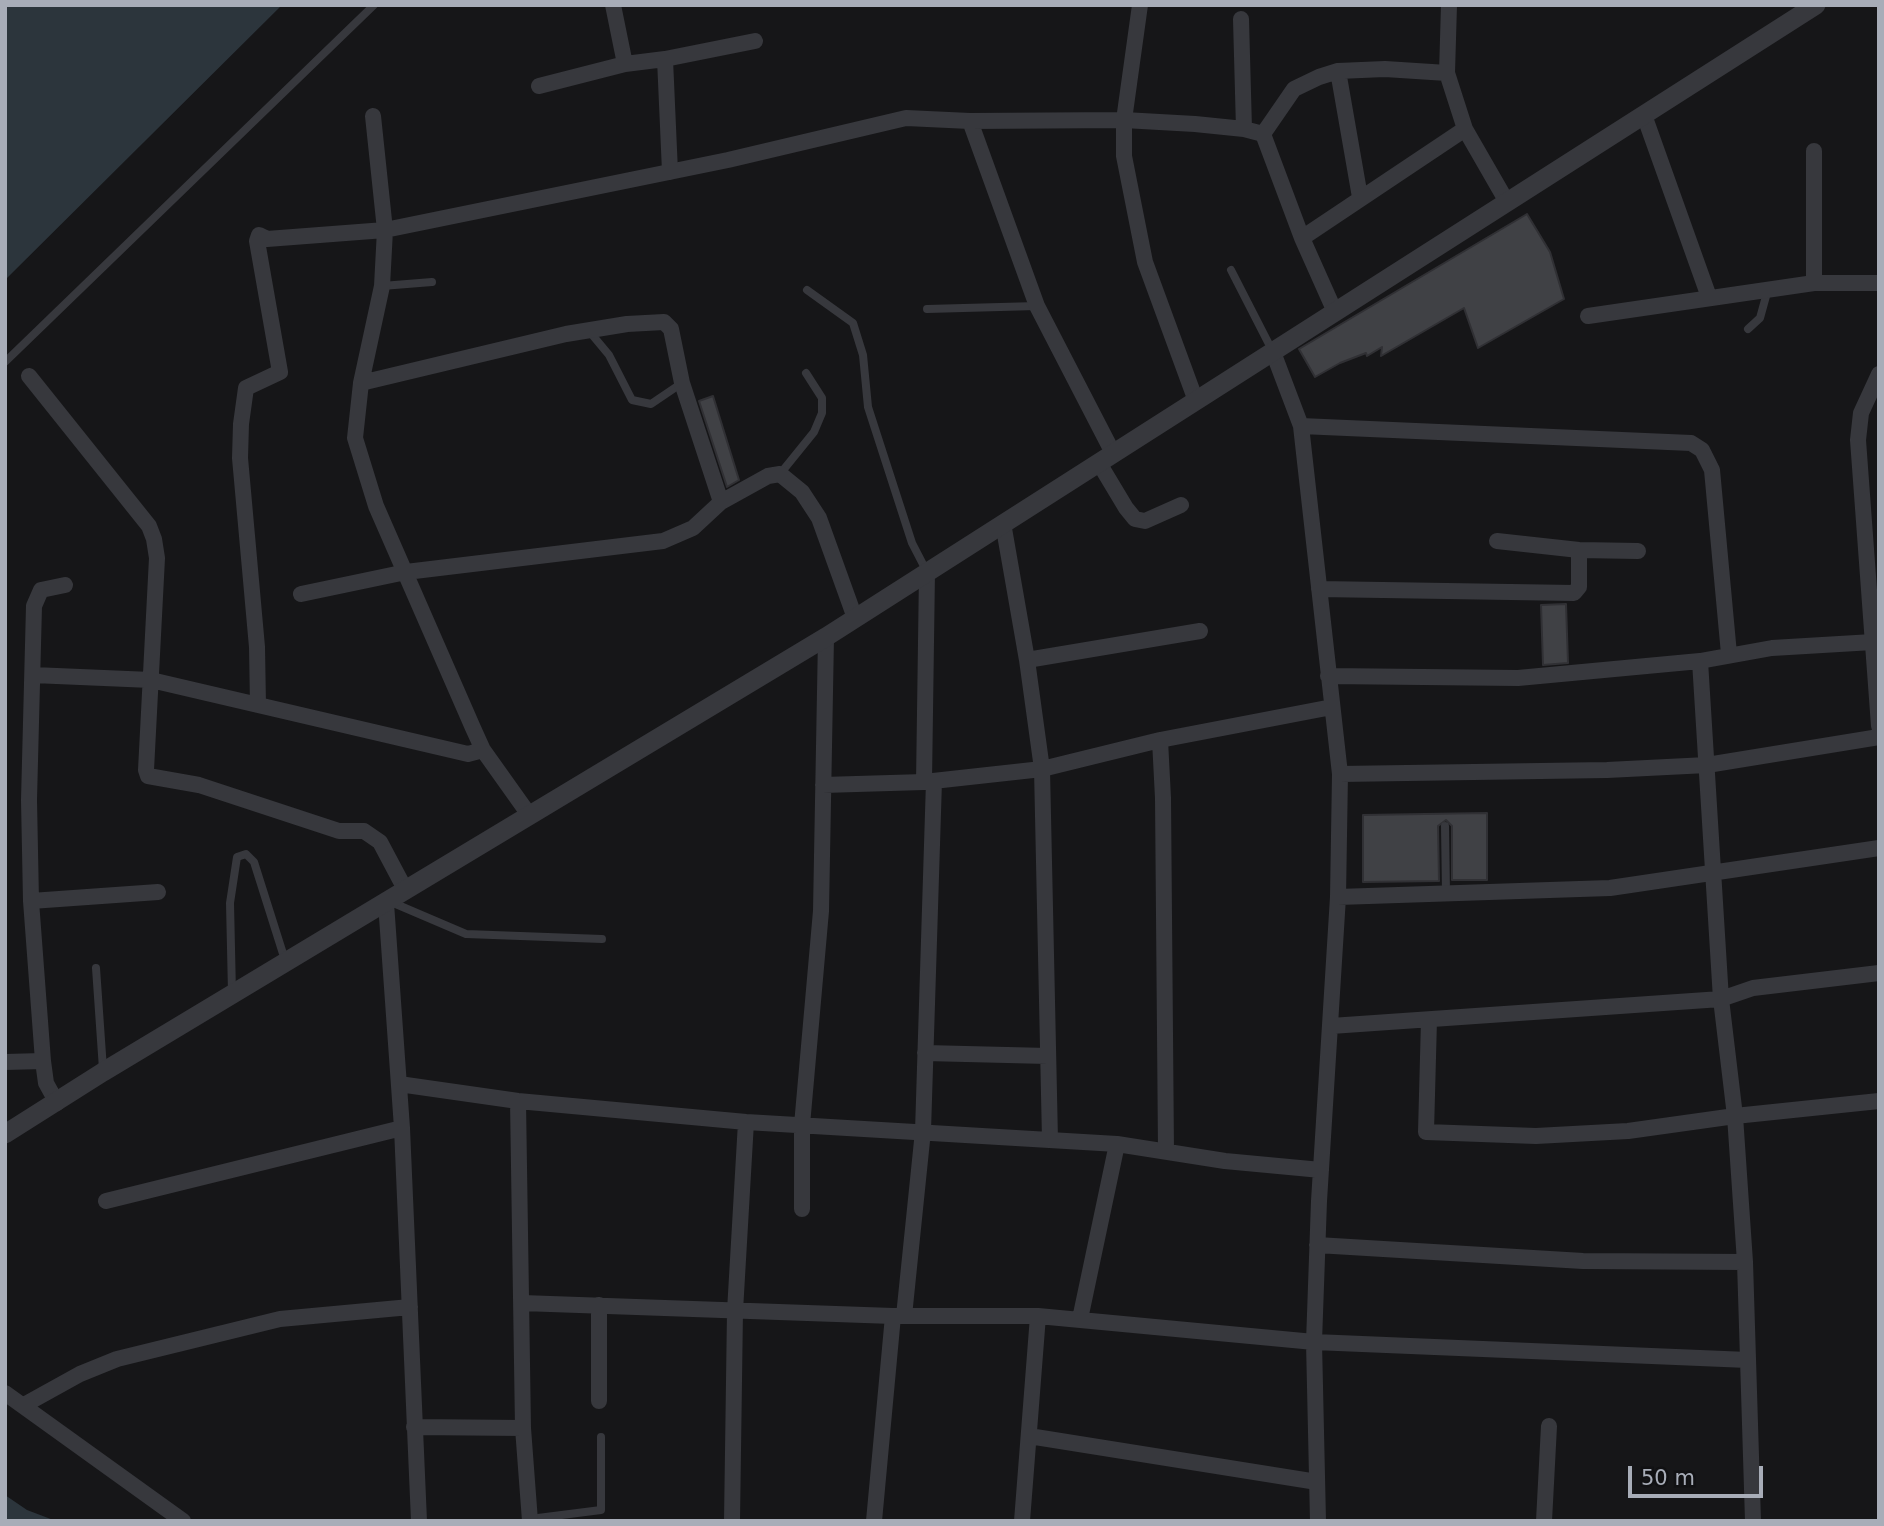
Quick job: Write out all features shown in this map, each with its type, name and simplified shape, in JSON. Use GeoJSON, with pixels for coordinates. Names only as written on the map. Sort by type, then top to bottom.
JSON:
{"type":"FeatureCollection","features":[{"type":"Feature","properties":{"kind":"street"},"geometry":{"type":"LineString","coordinates":[[613,5],[625,64]]}},
{"type":"Feature","properties":{"kind":"street"},"geometry":{"type":"LineString","coordinates":[[1140,5],[1124,120],[1124,156],[1144,262],[1196,401]]}},
{"type":"Feature","properties":{"kind":"street"},"geometry":{"type":"LineString","coordinates":[[1449,5],[1447,73],[1465,130],[1507,202]]}},
{"type":"Feature","properties":{"kind":"street"},"geometry":{"type":"LineString","coordinates":[[5,1134],[103,1072],[233,996],[855,618],[1816,5]]}},
{"type":"Feature","properties":{"kind":"street"},"geometry":{"type":"LineString","coordinates":[[1241,19],[1244,128]]}},
{"type":"Feature","properties":{"kind":"street"},"geometry":{"type":"LineString","coordinates":[[539,86],[625,64],[755,41]]}},
{"type":"Feature","properties":{"kind":"street"},"geometry":{"type":"LineString","coordinates":[[665,59],[670,172]]}},
{"type":"Feature","properties":{"kind":"street"},"geometry":{"type":"LineString","coordinates":[[1263,134],[1294,89],[1338,71],[1385,69],[1447,73]]}},
{"type":"Feature","properties":{"kind":"street"},"geometry":{"type":"LineString","coordinates":[[1338,71],[1360,197]]}},
{"type":"Feature","properties":{"kind":"street"},"geometry":{"type":"LineString","coordinates":[[1644,114],[1709,297]]}},
{"type":"Feature","properties":{"kind":"street"},"geometry":{"type":"LineString","coordinates":[[373,116],[385,230],[382,286],[361,383],[355,438],[376,506],[483,750],[530,816]]}},
{"type":"Feature","properties":{"kind":"street"},"geometry":{"type":"LineString","coordinates":[[258,705],[257,647],[240,458],[241,424],[246,388],[276,376],[279,368],[257,241],[259,235],[267,239],[385,230],[670,172],[906,118],[970,121],[1124,120],[1244,128],[1263,134]]}},
{"type":"Feature","properties":{"kind":"street"},"geometry":{"type":"LineString","coordinates":[[970,121],[1037,306],[1126,508],[1135,519],[1145,521],[1181,505]]}},
{"type":"Feature","properties":{"kind":"street"},"geometry":{"type":"LineString","coordinates":[[1302,238],[1360,197],[1465,130]]}},
{"type":"Feature","properties":{"kind":"street"},"geometry":{"type":"LineString","coordinates":[[1263,134],[1302,238],[1335,312]]}},
{"type":"Feature","properties":{"kind":"street"},"geometry":{"type":"LineString","coordinates":[[1814,151],[1814,283]]}},
{"type":"Feature","properties":{"kind":"street"},"geometry":{"type":"LineString","coordinates":[[1588,316],[1814,283],[1879,283]]}},
{"type":"Feature","properties":{"kind":"street"},"geometry":{"type":"LineString","coordinates":[[361,383],[590,331],[627,324],[664,322],[671,329],[682,383],[720,502]]}},
{"type":"Feature","properties":{"kind":"street"},"geometry":{"type":"LineString","coordinates":[[1273,352],[1301,426],[1340,774],[1338,897],[1321,1170],[1314,1342],[1318,1521]]}},
{"type":"Feature","properties":{"kind":"street"},"geometry":{"type":"LineString","coordinates":[[1879,374],[1861,413],[1858,440],[1879,726]]}},
{"type":"Feature","properties":{"kind":"street"},"geometry":{"type":"LineString","coordinates":[[29,376],[149,526],[157,558],[146,770],[148,776],[199,785],[339,831],[364,831],[380,842],[394,898],[399,1084],[419,1521]]}},
{"type":"Feature","properties":{"kind":"street"},"geometry":{"type":"LineString","coordinates":[[1301,426],[1691,443],[1703,450],[1712,470],[1729,653]]}},
{"type":"Feature","properties":{"kind":"street"},"geometry":{"type":"LineString","coordinates":[[301,594],[406,572],[663,541],[693,528],[720,502],[768,476],[780,474],[802,492],[819,518],[855,618]]}},
{"type":"Feature","properties":{"kind":"street"},"geometry":{"type":"LineString","coordinates":[[1003,523],[1027,660],[1042,769],[1050,1140]]}},
{"type":"Feature","properties":{"kind":"street"},"geometry":{"type":"LineString","coordinates":[[1497,541],[1579,550],[1637,551]]}},
{"type":"Feature","properties":{"kind":"street"},"geometry":{"type":"LineString","coordinates":[[1319,589],[1574,593],[1579,587],[1579,550]]}},
{"type":"Feature","properties":{"kind":"street"},"geometry":{"type":"LineString","coordinates":[[874,1521],[923,1131],[929,781],[927,572]]}},
{"type":"Feature","properties":{"kind":"street"},"geometry":{"type":"LineString","coordinates":[[57,1103],[46,1083],[43,1060],[31,901],[29,800],[34,606],[41,590],[65,585]]}},
{"type":"Feature","properties":{"kind":"street"},"geometry":{"type":"LineString","coordinates":[[1027,660],[1200,631]]}},
{"type":"Feature","properties":{"kind":"street"},"geometry":{"type":"LineString","coordinates":[[802,1209],[802,1125],[821,911],[826,636]]}},
{"type":"Feature","properties":{"kind":"street"},"geometry":{"type":"LineString","coordinates":[[1328,676],[1518,678],[1700,661],[1729,653],[1873,642]]}},
{"type":"Feature","properties":{"kind":"street"},"geometry":{"type":"LineString","coordinates":[[1700,661],[1721,999],[1735,1116],[1745,1262],[1753,1521]]}},
{"type":"Feature","properties":{"kind":"street"},"geometry":{"type":"LineString","coordinates":[[33,675],[151,680],[468,754],[483,750]]}},
{"type":"Feature","properties":{"kind":"street"},"geometry":{"type":"LineString","coordinates":[[823,785],[929,781],[1042,769],[1160,740],[1332,708]]}},
{"type":"Feature","properties":{"kind":"street"},"geometry":{"type":"LineString","coordinates":[[1340,774],[1707,765],[1879,737]]}},
{"type":"Feature","properties":{"kind":"street"},"geometry":{"type":"LineString","coordinates":[[1160,740],[1163,798],[1166,1150]]}},
{"type":"Feature","properties":{"kind":"street"},"geometry":{"type":"LineString","coordinates":[[1338,897],[1610,888],[1712,875],[1879,848]]}},
{"type":"Feature","properties":{"kind":"street"},"geometry":{"type":"LineString","coordinates":[[31,901],[158,892]]}},
{"type":"Feature","properties":{"kind":"street"},"geometry":{"type":"LineString","coordinates":[[1331,1026],[1721,999],[1753,988],[1879,973]]}},
{"type":"Feature","properties":{"kind":"street"},"geometry":{"type":"LineString","coordinates":[[1429,1020],[1426,1132],[1536,1136],[1615,1132],[1879,1101]]}},
{"type":"Feature","properties":{"kind":"street"},"geometry":{"type":"LineString","coordinates":[[925,1053],[1048,1056]]}},
{"type":"Feature","properties":{"kind":"street"},"geometry":{"type":"LineString","coordinates":[[5,1062],[43,1060]]}},
{"type":"Feature","properties":{"kind":"street"},"geometry":{"type":"LineString","coordinates":[[399,1084],[518,1101],[746,1122],[1117,1144],[1225,1161],[1321,1170]]}},
{"type":"Feature","properties":{"kind":"street"},"geometry":{"type":"LineString","coordinates":[[518,1101],[523,1428],[530,1520]]}},
{"type":"Feature","properties":{"kind":"street"},"geometry":{"type":"LineString","coordinates":[[732,1521],[735,1311],[746,1122]]}},
{"type":"Feature","properties":{"kind":"street"},"geometry":{"type":"LineString","coordinates":[[106,1202],[402,1128]]}},
{"type":"Feature","properties":{"kind":"street"},"geometry":{"type":"LineString","coordinates":[[1080,1319],[1117,1144]]}},
{"type":"Feature","properties":{"kind":"street"},"geometry":{"type":"LineString","coordinates":[[1317,1245],[1584,1261],[1745,1262]]}},
{"type":"Feature","properties":{"kind":"street"},"geometry":{"type":"LineString","coordinates":[[522,1303],[898,1316],[1038,1317],[1314,1342],[1748,1360]]}},
{"type":"Feature","properties":{"kind":"street"},"geometry":{"type":"LineString","coordinates":[[600,1305],[600,1401]]}},
{"type":"Feature","properties":{"kind":"street"},"geometry":{"type":"LineString","coordinates":[[24,1405],[80,1374],[117,1359],[280,1320],[410,1307]]}},
{"type":"Feature","properties":{"kind":"street"},"geometry":{"type":"LineString","coordinates":[[1022,1521],[1038,1317]]}},
{"type":"Feature","properties":{"kind":"street"},"geometry":{"type":"LineString","coordinates":[[5,1392],[183,1521]]}},
{"type":"Feature","properties":{"kind":"street"},"geometry":{"type":"LineString","coordinates":[[1544,1521],[1549,1426]]}},
{"type":"Feature","properties":{"kind":"street"},"geometry":{"type":"LineString","coordinates":[[414,1427],[523,1428]]}},
{"type":"Feature","properties":{"kind":"street"},"geometry":{"type":"LineString","coordinates":[[1029,1436],[1317,1482]]}},
{"type":"Feature","properties":{"kind":"lane"},"geometry":{"type":"LineString","coordinates":[[5,362],[374,5]]}},
{"type":"Feature","properties":{"kind":"lane"},"geometry":{"type":"LineString","coordinates":[[1231,270],[1273,352]]}},
{"type":"Feature","properties":{"kind":"lane"},"geometry":{"type":"LineString","coordinates":[[382,286],[432,282]]}},
{"type":"Feature","properties":{"kind":"lane"},"geometry":{"type":"LineString","coordinates":[[1748,329],[1760,318],[1768,289]]}},
{"type":"Feature","properties":{"kind":"lane"},"geometry":{"type":"LineString","coordinates":[[807,290],[853,323],[863,355],[868,407],[912,543],[927,572]]}},
{"type":"Feature","properties":{"kind":"lane"},"geometry":{"type":"LineString","coordinates":[[927,309],[1037,306]]}},
{"type":"Feature","properties":{"kind":"lane"},"geometry":{"type":"LineString","coordinates":[[590,331],[609,355],[632,400],[651,404],[682,383]]}},
{"type":"Feature","properties":{"kind":"lane"},"geometry":{"type":"LineString","coordinates":[[780,474],[814,432],[822,413],[822,398],[806,373]]}},
{"type":"Feature","properties":{"kind":"lane"},"geometry":{"type":"LineString","coordinates":[[1445,826],[1446,893]]}},
{"type":"Feature","properties":{"kind":"lane"},"geometry":{"type":"LineString","coordinates":[[233,996],[230,903],[237,857],[246,854],[254,862],[287,963]]}},
{"type":"Feature","properties":{"kind":"lane"},"geometry":{"type":"LineString","coordinates":[[394,898],[466,934],[602,939]]}},
{"type":"Feature","properties":{"kind":"lane"},"geometry":{"type":"LineString","coordinates":[[96,968],[103,1072]]}},
{"type":"Feature","properties":{"kind":"lane"},"geometry":{"type":"LineString","coordinates":[[530,1520],[601,1510],[601,1437]]}},
{"type":"Feature","properties":{"kind":"shaded area"},"geometry":{"type":"Polygon","coordinates":[[[5,5],[282,5],[5,280],[5,5]]]}},
{"type":"Feature","properties":{"kind":"shaded area"},"geometry":{"type":"Polygon","coordinates":[[[5,1495],[27,1510],[56,1521],[5,1521],[5,1495]]]}},
{"type":"Feature","properties":{"kind":"building"},"geometry":{"type":"Polygon","coordinates":[[[1527,214],[1550,252],[1564,299],[1478,348],[1464,308],[1381,356],[1382,347],[1367,356],[1366,353],[1340,363],[1315,377],[1299,349],[1527,214]]]}},
{"type":"Feature","properties":{"kind":"building"},"geometry":{"type":"Polygon","coordinates":[[[713,396],[739,480],[727,487],[699,401],[713,396]]]}},
{"type":"Feature","properties":{"kind":"building"},"geometry":{"type":"Polygon","coordinates":[[[1566,604],[1568,663],[1543,665],[1541,605],[1566,604]]]}},
{"type":"Feature","properties":{"kind":"building"},"geometry":{"type":"Polygon","coordinates":[[[1487,813],[1487,880],[1452,880],[1452,826],[1446,820],[1438,826],[1439,881],[1363,882],[1363,815],[1487,813]]]}}]}
